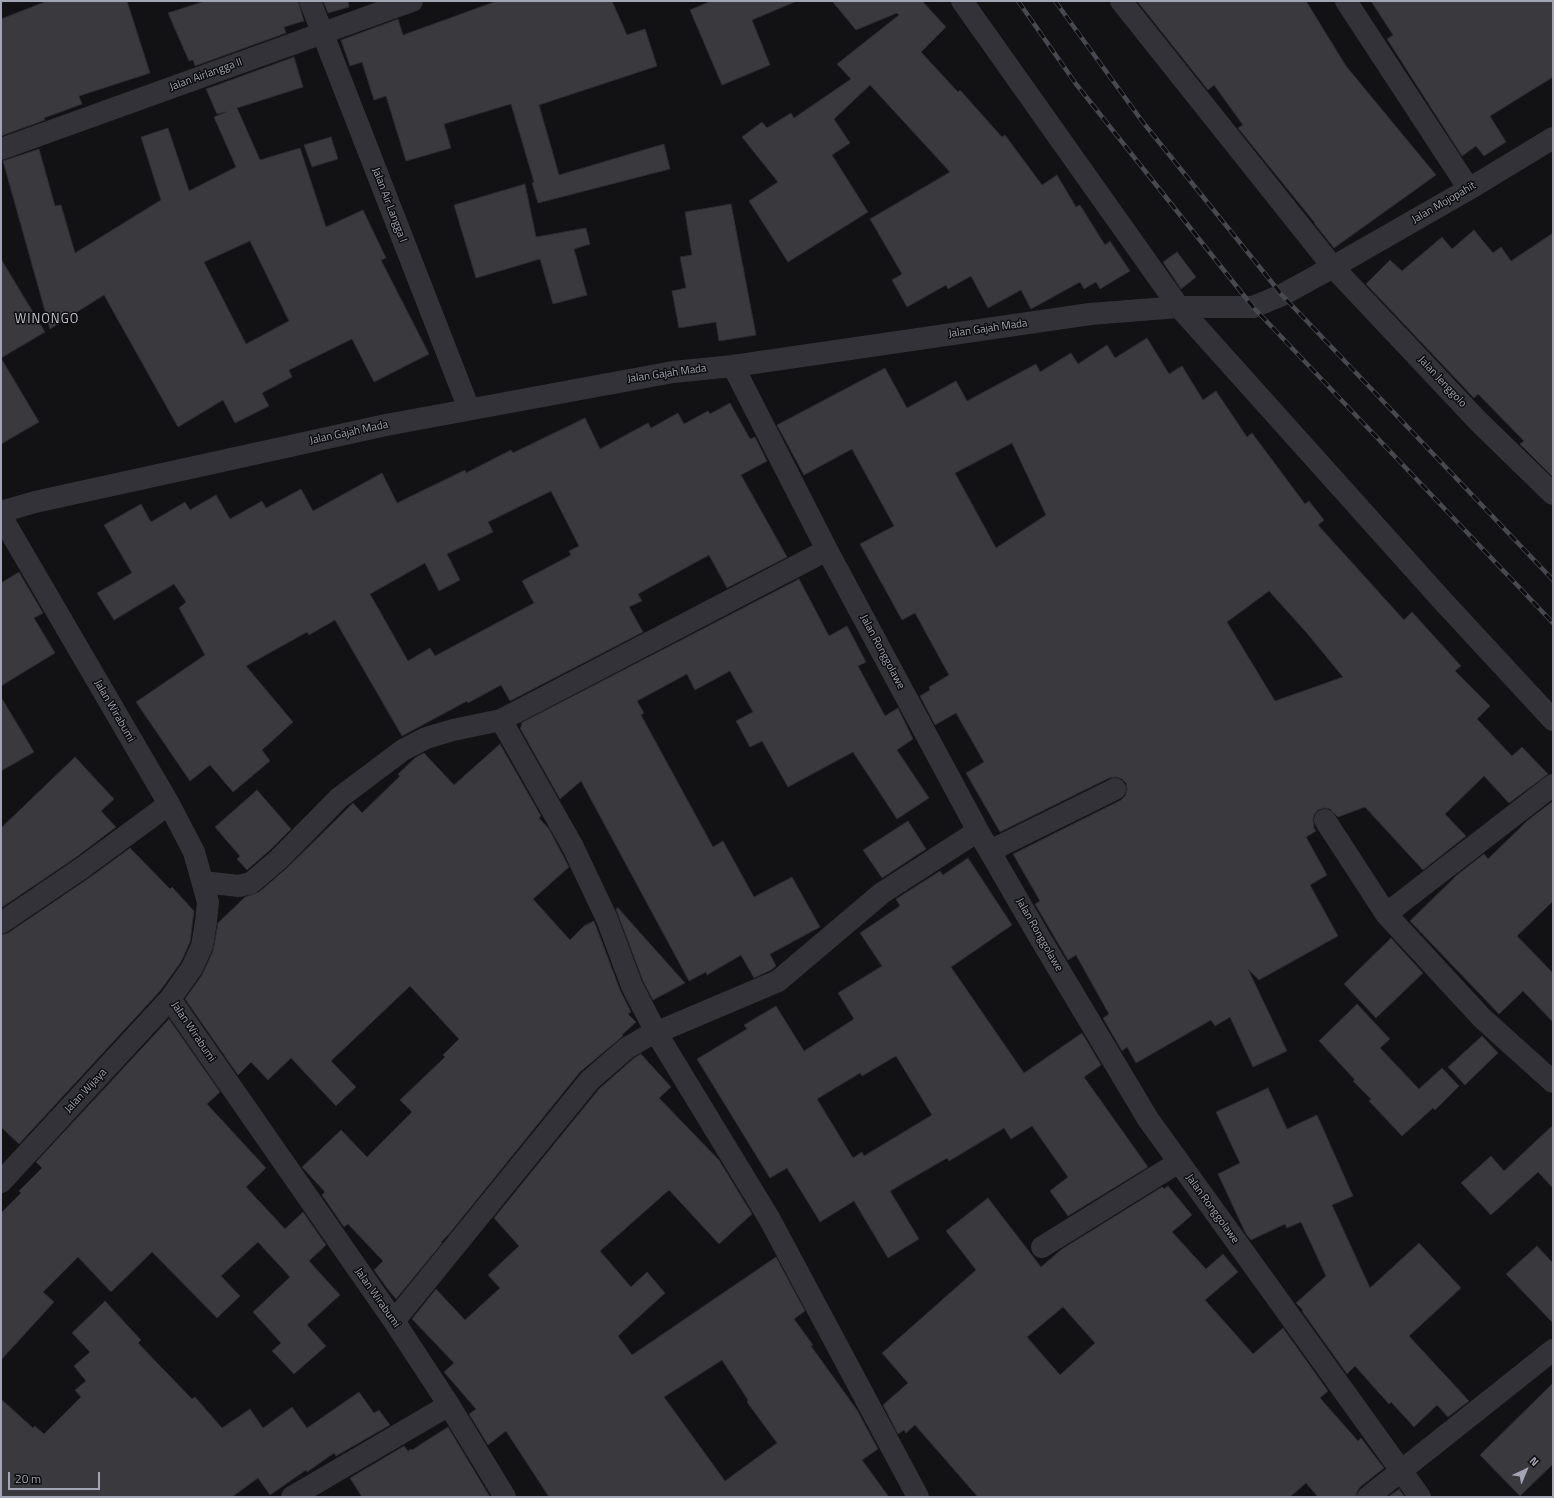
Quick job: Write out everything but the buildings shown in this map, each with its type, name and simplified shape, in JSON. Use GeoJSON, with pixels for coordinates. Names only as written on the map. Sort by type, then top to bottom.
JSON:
{"type":"FeatureCollection","features":[{"type":"Feature","properties":{"kind":"street","name":"Jalan Air Langga I"},"geometry":{"type":"LineString","coordinates":[[310,1],[469,409]]}},
{"type":"Feature","properties":{"kind":"street","name":"Jalan Airlangga II"},"geometry":{"type":"LineString","coordinates":[[1,149],[412,1]]}},
{"type":"Feature","properties":{"kind":"street"},"geometry":{"type":"LineString","coordinates":[[962,1],[1179,308],[1441,600],[1553,720]]}},
{"type":"Feature","properties":{"kind":"street","name":"Jalan Jenggolo"},"geometry":{"type":"LineString","coordinates":[[1121,1],[1333,267],[1478,422],[1553,494]]}},
{"type":"Feature","properties":{"kind":"street"},"geometry":{"type":"LineString","coordinates":[[1346,1],[1468,190]]}},
{"type":"Feature","properties":{"kind":"street","name":"Jalan Mojopahit"},"geometry":{"type":"LineString","coordinates":[[1333,267],[1468,190],[1553,138]]}},
{"type":"Feature","properties":{"kind":"street","name":"Jalan Gajah Mada"},"geometry":{"type":"LineString","coordinates":[[1,512],[35,502],[386,425],[673,372],[733,366],[1090,314],[1179,308],[1253,307],[1282,295],[1333,267]]}},
{"type":"Feature","properties":{"kind":"street","name":"Jalan Ronggolawe"},"geometry":{"type":"LineString","coordinates":[[733,366],[827,550],[978,831],[1148,1120],[1420,1497]]}},
{"type":"Feature","properties":{"kind":"street","name":"Jalan Wirabumi"},"geometry":{"type":"LineString","coordinates":[[1,516],[169,804],[194,852],[208,902],[206,922],[202,946],[192,968],[170,999],[394,1321],[449,1405],[505,1497]]}},
{"type":"Feature","properties":{"kind":"street"},"geometry":{"type":"LineString","coordinates":[[203,882],[239,886],[251,883],[279,859],[339,798],[403,750],[426,738],[453,730],[501,720],[827,550]]}},
{"type":"Feature","properties":{"kind":"street"},"geometry":{"type":"LineString","coordinates":[[501,720],[573,847],[607,919],[632,986],[657,1034],[769,1218],[918,1497]]}},
{"type":"Feature","properties":{"kind":"street"},"geometry":{"type":"LineString","coordinates":[[1386,914],[1553,785]]}},
{"type":"Feature","properties":{"kind":"street"},"geometry":{"type":"LineString","coordinates":[[990,851],[1115,789]]}},
{"type":"Feature","properties":{"kind":"street"},"geometry":{"type":"LineString","coordinates":[[1,923],[82,868],[169,804]]}},
{"type":"Feature","properties":{"kind":"street"},"geometry":{"type":"LineString","coordinates":[[1325,820],[1386,914],[1482,1018],[1553,1082]]}},
{"type":"Feature","properties":{"kind":"street"},"geometry":{"type":"LineString","coordinates":[[394,1321],[590,1080],[628,1048],[646,1037],[657,1034],[778,981],[882,893],[978,831]]}},
{"type":"Feature","properties":{"kind":"street","name":"Jalan Wijaya"},"geometry":{"type":"LineString","coordinates":[[1,1182],[170,999]]}},
{"type":"Feature","properties":{"kind":"street"},"geometry":{"type":"LineString","coordinates":[[1042,1248],[1179,1162]]}},
{"type":"Feature","properties":{"kind":"street"},"geometry":{"type":"LineString","coordinates":[[1368,1497],[1553,1350]]}},
{"type":"Feature","properties":{"kind":"street"},"geometry":{"type":"LineString","coordinates":[[292,1497],[449,1405]]}},
{"type":"Feature","properties":{"kind":"railway"},"geometry":{"type":"LineString","coordinates":[[1018,1],[1076,84],[1253,307],[1553,623]]}},
{"type":"Feature","properties":{"kind":"railway"},"geometry":{"type":"LineString","coordinates":[[1055,1],[1142,121],[1282,295],[1553,580]]}},
{"type":"Feature","properties":{"kind":"district","name":"WINONGO"},"geometry":{"type":"Point","coordinates":[47,320]}}]}
